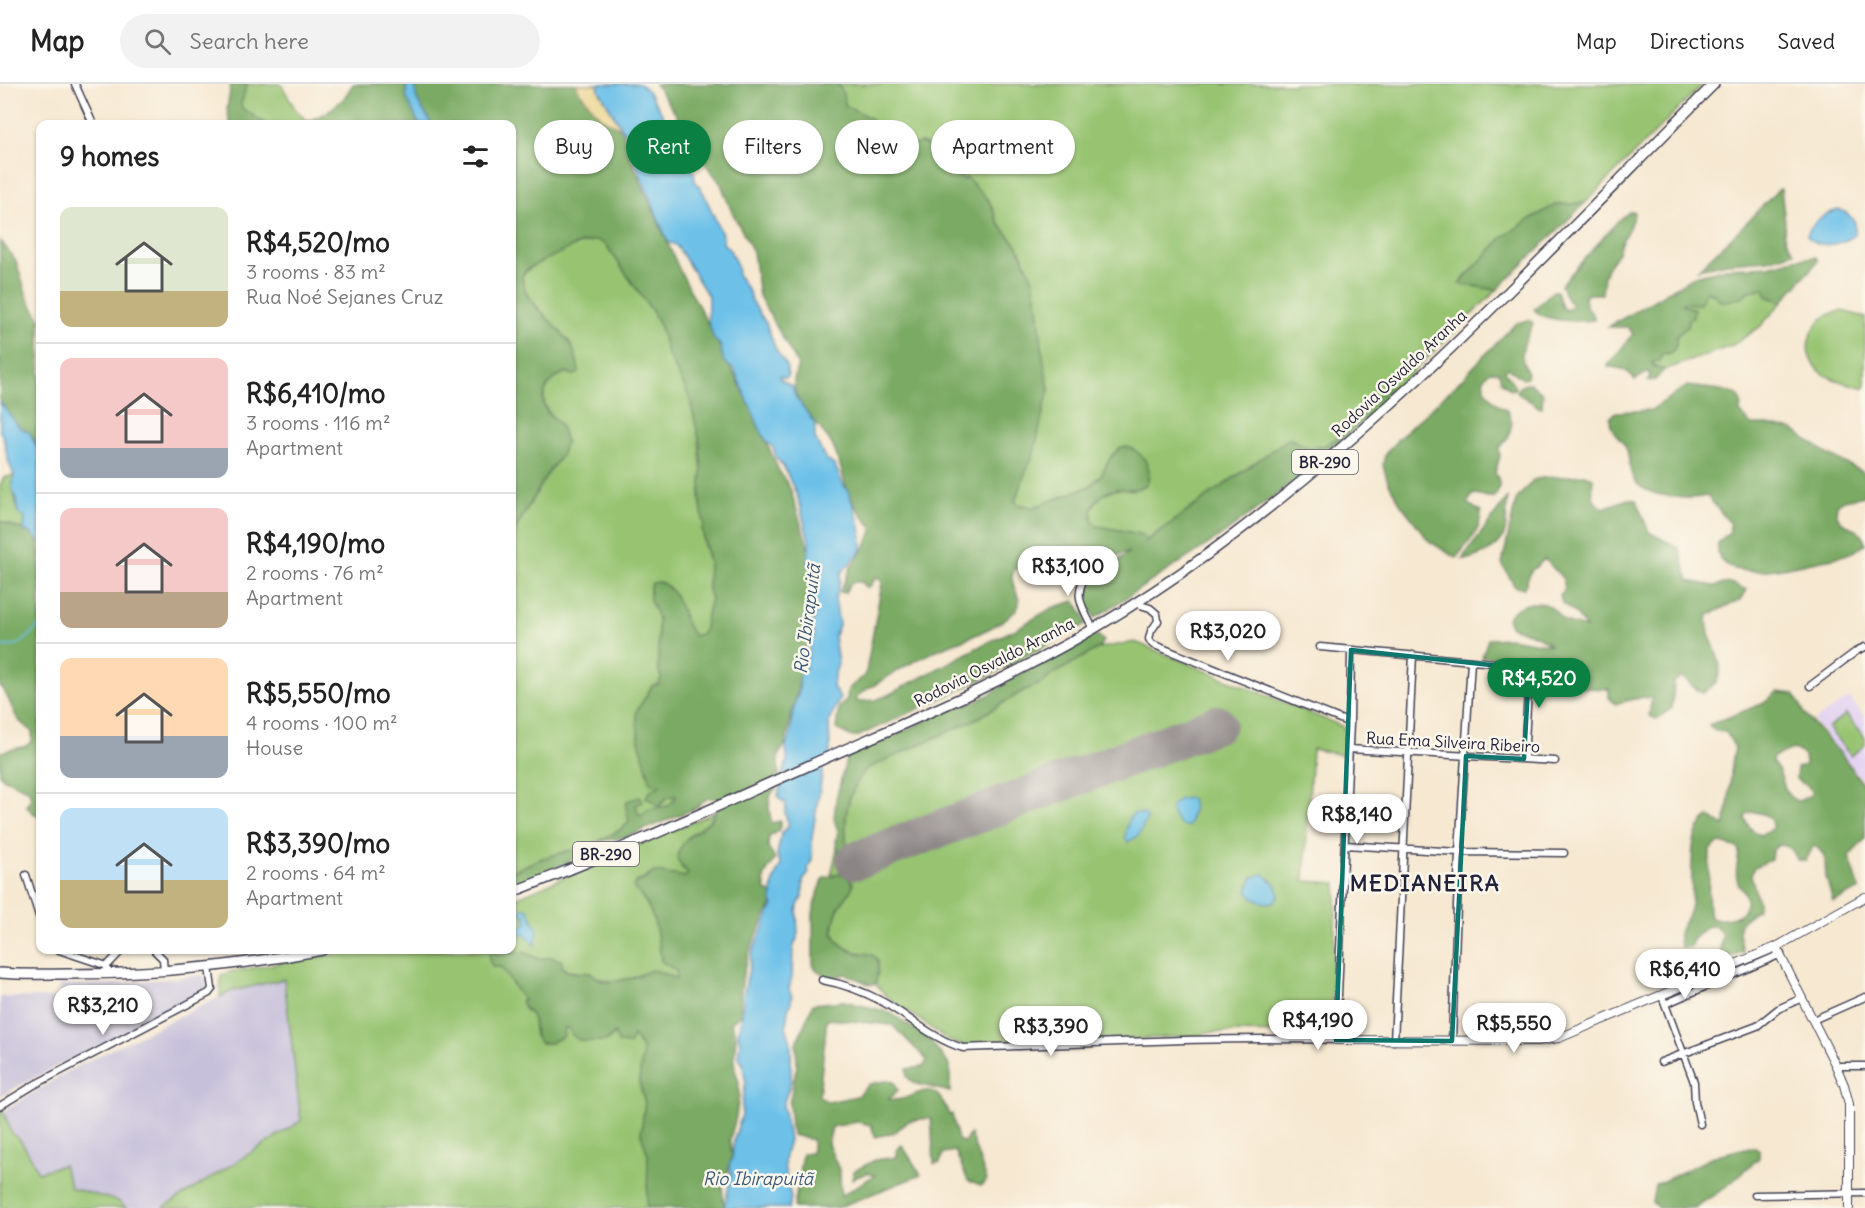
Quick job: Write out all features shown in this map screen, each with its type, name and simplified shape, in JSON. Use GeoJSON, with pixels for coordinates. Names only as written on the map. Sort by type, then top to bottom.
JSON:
{"type":"FeatureCollection","features":[{"type":"Feature","properties":{"kind":"highway","name":"Rodovia Osvaldo Aranha"},"geometry":{"type":"LineString","coordinates":[[516,890],[701,814],[980,689],[1067,644],[1166,583],[1235,534],[1309,476],[1389,407],[1714,84]]}},
{"type":"Feature","properties":{"kind":"highway"},"geometry":{"type":"LineString","coordinates":[[0,973],[164,971],[301,954]]}},
{"type":"Feature","properties":{"kind":"street"},"geometry":{"type":"LineString","coordinates":[[75,84],[91,120]]}},
{"type":"Feature","properties":{"kind":"street"},"geometry":{"type":"LineString","coordinates":[[1091,570],[1083,579],[1079,592],[1081,605],[1093,628]]}},
{"type":"Feature","properties":{"kind":"street"},"geometry":{"type":"LineString","coordinates":[[1134,603],[1150,608],[1157,614],[1158,621],[1149,639],[1152,644],[1350,723]]}},
{"type":"Feature","properties":{"kind":"street"},"geometry":{"type":"LineString","coordinates":[[1320,647],[1527,666],[1529,673],[1524,759]]}},
{"type":"Feature","properties":{"kind":"street"},"geometry":{"type":"LineString","coordinates":[[1810,686],[1865,647]]}},
{"type":"Feature","properties":{"kind":"street"},"geometry":{"type":"LineString","coordinates":[[1336,1040],[1350,723],[1351,650]]}},
{"type":"Feature","properties":{"kind":"street"},"geometry":{"type":"LineString","coordinates":[[1394,1041],[1413,655]]}},
{"type":"Feature","properties":{"kind":"street"},"geometry":{"type":"LineString","coordinates":[[1452,1041],[1459,852],[1471,661]]}},
{"type":"Feature","properties":{"kind":"street","name":"Rua Ema Silveira Ribeiro"},"geometry":{"type":"LineString","coordinates":[[1349,749],[1555,761]]}},
{"type":"Feature","properties":{"kind":"street"},"geometry":{"type":"LineString","coordinates":[[1345,845],[1459,852],[1564,853]]}},
{"type":"Feature","properties":{"kind":"street"},"geometry":{"type":"LineString","coordinates":[[26,875],[36,906]]}},
{"type":"Feature","properties":{"kind":"street"},"geometry":{"type":"LineString","coordinates":[[822,980],[862,992],[884,1003],[946,1043],[963,1048],[1300,1039],[1538,1041],[1559,1038],[1664,1000],[1778,951],[1864,901]]}},
{"type":"Feature","properties":{"kind":"street"},"geometry":{"type":"LineString","coordinates":[[1778,951],[1836,1066],[1849,1104],[1849,1208]]}},
{"type":"Feature","properties":{"kind":"street"},"geometry":{"type":"LineString","coordinates":[[69,954],[107,970],[119,954]]}},
{"type":"Feature","properties":{"kind":"street"},"geometry":{"type":"LineString","coordinates":[[158,954],[163,959],[164,971]]}},
{"type":"Feature","properties":{"kind":"street"},"geometry":{"type":"LineString","coordinates":[[0,1106],[209,993],[212,988],[209,967]]}},
{"type":"Feature","properties":{"kind":"street"},"geometry":{"type":"LineString","coordinates":[[1813,1020],[1865,997]]}},
{"type":"Feature","properties":{"kind":"street"},"geometry":{"type":"LineString","coordinates":[[1661,1062],[1757,1026],[1778,1009],[1802,998]]}},
{"type":"Feature","properties":{"kind":"street"},"geometry":{"type":"LineString","coordinates":[[1664,1000],[1694,1082],[1695,1102],[1700,1124]]}},
{"type":"Feature","properties":{"kind":"street"},"geometry":{"type":"LineString","coordinates":[[1836,1066],[1865,1066]]}},
{"type":"Feature","properties":{"kind":"street"},"geometry":{"type":"LineString","coordinates":[[1755,1195],[1865,1193]]}},
{"type":"Feature","properties":{"kind":"highlighted area"},"geometry":{"type":"Polygon","coordinates":[[[1351,650],[1529,669],[1524,759],[1466,756],[1452,1041],[1336,1040],[1351,650]]]}},
{"type":"Feature","properties":{"kind":"shaded area"},"geometry":{"type":"Polygon","coordinates":[[[1849,698],[1865,717],[1865,783],[1814,721],[1849,698]]]}},
{"type":"Feature","properties":{"kind":"shaded area"},"geometry":{"type":"Polygon","coordinates":[[[204,975],[207,985],[203,994],[0,1096],[0,997],[59,998],[60,985],[114,984],[204,975]]]}},
{"type":"Feature","properties":{"kind":"shaded area"},"geometry":{"type":"Polygon","coordinates":[[[284,979],[301,1121],[163,1208],[126,1208],[118,1201],[70,1188],[38,1172],[21,1141],[12,1133],[4,1111],[75,1067],[232,991],[284,979]]]}},
{"type":"Feature","properties":{"kind":"green space"},"geometry":{"type":"Polygon","coordinates":[[[231,84],[247,84],[242,108],[260,120],[229,120],[227,109],[231,84]]]}},
{"type":"Feature","properties":{"kind":"green space"},"geometry":{"type":"Polygon","coordinates":[[[247,84],[281,84],[296,110],[306,120],[259,120],[242,109],[241,104],[247,84]]]}},
{"type":"Feature","properties":{"kind":"green space"},"geometry":{"type":"Polygon","coordinates":[[[353,84],[406,84],[407,99],[417,120],[311,120],[328,112],[344,98],[353,84]]]}},
{"type":"Feature","properties":{"kind":"green space"},"geometry":{"type":"Polygon","coordinates":[[[418,84],[576,84],[600,117],[606,120],[534,120],[534,174],[614,174],[614,125],[622,129],[626,146],[626,174],[638,174],[680,271],[749,402],[779,471],[790,488],[813,564],[813,600],[802,670],[785,745],[778,760],[779,782],[769,801],[772,823],[780,821],[780,830],[769,837],[768,847],[775,859],[764,880],[766,890],[772,894],[773,902],[753,943],[744,970],[740,999],[741,1015],[731,1023],[736,1036],[734,1059],[739,1095],[730,1139],[732,1157],[722,1185],[724,1208],[647,1208],[648,1155],[641,1134],[645,1103],[639,1082],[642,1048],[633,1035],[630,1044],[618,1043],[615,1033],[607,1041],[584,1041],[575,1037],[567,1027],[563,1029],[564,1036],[550,1043],[541,1043],[536,1037],[532,1017],[521,1001],[524,1000],[501,967],[493,967],[489,960],[490,954],[523,952],[539,959],[550,957],[561,960],[563,968],[567,971],[591,973],[602,981],[632,978],[652,970],[676,979],[676,971],[661,961],[651,912],[634,889],[634,884],[655,872],[685,877],[688,874],[677,859],[680,849],[685,841],[710,820],[718,803],[714,798],[708,798],[694,809],[626,837],[597,842],[622,829],[629,822],[627,801],[641,798],[642,802],[636,805],[641,816],[649,809],[667,806],[676,796],[667,797],[659,806],[646,797],[651,790],[661,785],[651,784],[639,740],[636,712],[652,686],[659,684],[661,678],[658,668],[658,618],[650,600],[652,583],[659,582],[672,591],[694,636],[705,630],[711,599],[708,589],[709,562],[702,529],[704,525],[700,499],[702,472],[699,438],[689,396],[667,352],[660,327],[652,311],[606,245],[597,240],[578,244],[527,269],[522,276],[528,295],[569,342],[576,357],[579,373],[574,375],[566,372],[560,375],[544,392],[546,410],[560,426],[566,442],[561,456],[549,471],[516,528],[516,120],[429,120],[420,106],[416,92],[418,84]]]}},
{"type":"Feature","properties":{"kind":"green space"},"geometry":{"type":"Polygon","coordinates":[[[655,84],[838,84],[842,90],[845,105],[871,120],[835,120],[835,174],[919,174],[919,144],[921,143],[931,150],[931,174],[956,174],[965,180],[966,177],[989,201],[999,224],[1018,246],[1033,280],[1049,389],[1033,456],[1015,501],[1019,505],[1032,508],[1090,486],[1121,447],[1130,448],[1139,453],[1148,465],[1149,474],[1146,485],[1136,489],[1113,490],[1104,494],[1094,504],[1092,519],[1097,526],[1140,534],[1145,537],[1145,542],[1289,438],[1307,447],[1324,446],[1339,438],[1352,425],[1365,402],[1398,386],[1393,395],[1305,473],[1221,536],[1095,618],[1086,601],[1090,584],[1129,552],[1110,557],[1086,554],[1054,564],[1049,563],[1049,553],[1027,560],[1016,568],[1013,574],[1012,581],[1019,602],[1016,611],[984,631],[937,650],[899,670],[860,694],[857,702],[876,700],[888,695],[1052,608],[1075,601],[1086,624],[969,686],[859,736],[852,737],[836,729],[839,707],[847,699],[848,689],[866,672],[881,579],[876,577],[871,586],[866,588],[862,582],[853,582],[845,593],[840,592],[851,567],[867,544],[873,528],[849,495],[830,441],[806,412],[795,392],[795,375],[798,365],[759,296],[753,252],[731,210],[721,184],[711,171],[711,120],[679,120],[655,84]]]}},
{"type":"Feature","properties":{"kind":"green space"},"geometry":{"type":"Polygon","coordinates":[[[838,84],[1703,84],[1585,203],[1555,205],[1502,238],[1459,284],[1497,290],[1398,386],[1365,402],[1352,425],[1339,437],[1324,446],[1307,447],[1289,438],[1144,542],[1140,534],[1097,526],[1091,515],[1094,504],[1108,492],[1119,489],[1134,490],[1121,447],[1111,456],[1101,475],[1090,486],[1032,508],[1015,502],[1049,389],[1018,246],[999,224],[989,201],[967,178],[965,181],[956,174],[1075,174],[1075,120],[931,120],[931,150],[926,145],[919,144],[919,120],[871,120],[845,105],[842,90],[838,84]]]}},
{"type":"Feature","properties":{"kind":"green space"},"geometry":{"type":"Polygon","coordinates":[[[1781,189],[1785,222],[1784,233],[1794,252],[1768,260],[1727,263],[1698,269],[1739,230],[1781,189]]]}},
{"type":"Feature","properties":{"kind":"green space"},"geometry":{"type":"Polygon","coordinates":[[[1585,203],[1497,290],[1459,284],[1502,238],[1527,221],[1555,205],[1585,203]]]}},
{"type":"Feature","properties":{"kind":"green space"},"geometry":{"type":"Polygon","coordinates":[[[1629,212],[1634,212],[1633,220],[1618,253],[1607,268],[1602,294],[1588,294],[1585,297],[1586,306],[1594,316],[1594,320],[1553,319],[1534,309],[1553,291],[1557,291],[1562,308],[1566,310],[1570,308],[1572,305],[1566,298],[1561,285],[1617,222],[1629,212]]]}},
{"type":"Feature","properties":{"kind":"green space"},"geometry":{"type":"Polygon","coordinates":[[[0,240],[16,261],[28,299],[36,312],[36,444],[33,437],[19,427],[0,402],[0,240]]]}},
{"type":"Feature","properties":{"kind":"green space"},"geometry":{"type":"Polygon","coordinates":[[[597,240],[606,245],[652,311],[660,327],[667,352],[689,396],[699,438],[703,542],[709,562],[708,589],[711,599],[705,630],[694,636],[686,628],[681,609],[669,587],[656,611],[658,668],[661,678],[659,684],[661,805],[667,797],[676,796],[675,800],[663,809],[650,809],[641,816],[636,806],[626,806],[630,821],[622,829],[579,852],[571,850],[537,860],[516,870],[516,528],[549,471],[561,456],[559,423],[546,409],[544,395],[546,388],[566,372],[574,375],[570,343],[525,293],[522,276],[546,258],[597,240]]]}},
{"type":"Feature","properties":{"kind":"green space"},"geometry":{"type":"Polygon","coordinates":[[[1816,257],[1818,261],[1782,302],[1767,296],[1764,288],[1749,291],[1742,297],[1727,301],[1720,301],[1714,294],[1706,291],[1700,304],[1682,303],[1694,309],[1693,316],[1676,337],[1676,345],[1672,352],[1662,353],[1660,361],[1652,362],[1655,367],[1664,370],[1655,380],[1648,381],[1650,375],[1648,372],[1635,380],[1624,370],[1608,367],[1633,334],[1628,327],[1608,327],[1695,276],[1726,268],[1769,266],[1794,259],[1816,257]]]}},
{"type":"Feature","properties":{"kind":"green space"},"geometry":{"type":"Polygon","coordinates":[[[1764,288],[1767,296],[1782,302],[1760,327],[1731,346],[1664,370],[1652,364],[1661,353],[1676,346],[1676,337],[1687,326],[1682,303],[1705,291],[1714,294],[1720,301],[1742,297],[1749,291],[1764,288]]]}},
{"type":"Feature","properties":{"kind":"green space"},"geometry":{"type":"Polygon","coordinates":[[[1842,311],[1865,317],[1865,388],[1836,380],[1821,372],[1813,364],[1809,354],[1810,335],[1815,326],[1831,314],[1842,311]]]}},
{"type":"Feature","properties":{"kind":"green space"},"geometry":{"type":"Polygon","coordinates":[[[1529,320],[1533,323],[1522,354],[1528,373],[1527,378],[1523,379],[1508,368],[1505,371],[1515,389],[1511,390],[1501,381],[1499,372],[1490,371],[1484,378],[1483,383],[1487,393],[1507,410],[1512,422],[1509,436],[1499,448],[1500,456],[1495,473],[1499,482],[1498,491],[1495,497],[1473,494],[1468,502],[1481,512],[1481,519],[1473,536],[1456,558],[1429,541],[1400,503],[1388,482],[1383,465],[1385,454],[1510,329],[1517,323],[1529,320]]]}},
{"type":"Feature","properties":{"kind":"green space"},"geometry":{"type":"Polygon","coordinates":[[[1526,383],[1530,383],[1543,394],[1542,407],[1538,407],[1517,391],[1526,383]]]}},
{"type":"Feature","properties":{"kind":"green space"},"geometry":{"type":"Polygon","coordinates":[[[1687,386],[1721,390],[1738,395],[1741,403],[1740,412],[1751,425],[1768,425],[1793,430],[1829,455],[1865,473],[1865,496],[1844,500],[1837,505],[1836,514],[1841,521],[1863,535],[1865,544],[1846,555],[1783,568],[1752,571],[1737,570],[1726,565],[1719,556],[1718,543],[1730,531],[1729,522],[1707,496],[1690,498],[1669,496],[1641,487],[1631,474],[1625,445],[1614,432],[1611,424],[1610,418],[1616,412],[1651,410],[1687,386]]]}},
{"type":"Feature","properties":{"kind":"green space"},"geometry":{"type":"Polygon","coordinates":[[[14,475],[15,499],[18,513],[25,518],[24,530],[0,521],[0,486],[3,478],[14,475]]]}},
{"type":"Feature","properties":{"kind":"green space"},"geometry":{"type":"Polygon","coordinates":[[[1585,475],[1593,478],[1594,499],[1603,508],[1628,499],[1636,500],[1649,532],[1679,548],[1689,581],[1714,586],[1730,583],[1747,590],[1741,600],[1708,615],[1707,624],[1720,664],[1716,682],[1703,693],[1681,677],[1674,682],[1672,708],[1657,719],[1649,716],[1652,698],[1642,697],[1615,704],[1609,698],[1609,689],[1582,688],[1574,672],[1528,658],[1482,657],[1488,639],[1510,638],[1551,645],[1537,636],[1511,627],[1507,619],[1516,609],[1528,604],[1547,605],[1565,621],[1586,628],[1576,614],[1562,603],[1560,595],[1565,588],[1563,579],[1545,559],[1531,571],[1524,588],[1515,587],[1502,564],[1516,500],[1533,480],[1585,475]]]}},
{"type":"Feature","properties":{"kind":"green space"},"geometry":{"type":"Polygon","coordinates":[[[1508,497],[1506,529],[1500,542],[1485,553],[1462,559],[1508,497]]]}},
{"type":"Feature","properties":{"kind":"green space"},"geometry":{"type":"Polygon","coordinates":[[[0,521],[32,534],[36,539],[36,814],[26,806],[31,798],[29,790],[0,775],[0,752],[26,746],[32,741],[32,732],[17,718],[0,686],[0,521]]]}},
{"type":"Feature","properties":{"kind":"green space"},"geometry":{"type":"Polygon","coordinates":[[[1098,635],[1104,641],[1099,648],[1050,676],[1044,682],[1023,691],[978,718],[866,769],[850,797],[845,827],[847,849],[839,852],[836,840],[838,831],[834,819],[836,799],[846,760],[852,753],[937,715],[977,701],[1020,673],[1044,663],[1089,637],[1098,635]]]}},
{"type":"Feature","properties":{"kind":"green space"},"geometry":{"type":"Polygon","coordinates":[[[1135,642],[1344,727],[1343,755],[1312,749],[1304,881],[1337,883],[1330,1033],[1204,1032],[1203,1036],[964,1046],[949,1041],[885,995],[876,984],[869,954],[851,950],[838,942],[835,936],[835,920],[838,910],[853,885],[852,881],[845,877],[831,875],[837,849],[839,852],[847,849],[846,817],[854,788],[866,769],[978,718],[1023,691],[1044,682],[1050,676],[1099,648],[1135,642]]]}},
{"type":"Feature","properties":{"kind":"green space"},"geometry":{"type":"Polygon","coordinates":[[[1777,692],[1794,694],[1807,717],[1842,755],[1865,787],[1865,840],[1849,856],[1860,889],[1833,902],[1826,877],[1825,860],[1819,849],[1814,845],[1806,860],[1797,860],[1790,848],[1778,845],[1772,851],[1771,860],[1754,867],[1751,875],[1758,909],[1744,918],[1739,926],[1743,952],[1726,957],[1720,951],[1722,934],[1716,926],[1707,926],[1694,938],[1690,947],[1681,947],[1680,930],[1691,904],[1692,856],[1696,833],[1709,817],[1724,826],[1728,806],[1735,748],[1726,732],[1716,731],[1709,725],[1764,703],[1777,692]],[[1793,749],[1773,757],[1772,762],[1778,770],[1787,793],[1794,800],[1799,801],[1811,795],[1811,791],[1796,779],[1797,768],[1805,765],[1805,762],[1804,756],[1793,749]],[[1753,812],[1747,814],[1745,818],[1747,823],[1760,835],[1772,829],[1771,821],[1767,816],[1753,812]],[[1717,844],[1710,850],[1709,910],[1710,918],[1725,919],[1735,917],[1743,911],[1746,898],[1737,879],[1738,848],[1717,844]]]}},
{"type":"Feature","properties":{"kind":"green space"},"geometry":{"type":"Polygon","coordinates":[[[1846,714],[1865,738],[1865,745],[1851,756],[1828,728],[1846,714]]]}},
{"type":"Feature","properties":{"kind":"green space"},"geometry":{"type":"Polygon","coordinates":[[[717,811],[706,824],[689,836],[681,867],[688,874],[685,877],[655,872],[637,881],[634,889],[651,912],[657,931],[661,960],[676,971],[676,979],[654,971],[623,980],[607,981],[591,973],[567,971],[550,958],[539,959],[523,952],[497,966],[501,967],[525,1000],[524,1009],[532,1015],[535,1037],[541,1043],[550,1043],[567,1027],[594,1041],[607,1041],[616,1033],[633,1035],[642,1048],[639,1082],[645,1103],[641,1134],[648,1155],[647,1208],[163,1208],[301,1121],[284,979],[232,991],[220,997],[221,976],[229,972],[332,954],[516,954],[516,898],[717,811]]]}},
{"type":"Feature","properties":{"kind":"green space"},"geometry":{"type":"Polygon","coordinates":[[[571,850],[579,852],[567,863],[516,883],[516,870],[537,860],[571,850]]]}},
{"type":"Feature","properties":{"kind":"green space"},"geometry":{"type":"Polygon","coordinates":[[[840,874],[849,878],[853,885],[837,911],[833,927],[834,936],[848,949],[876,958],[879,966],[876,984],[869,984],[846,974],[828,977],[813,966],[815,901],[824,878],[840,874]]]}},
{"type":"Feature","properties":{"kind":"green space"},"geometry":{"type":"Polygon","coordinates":[[[843,1001],[889,1012],[929,1039],[950,1066],[950,1092],[914,1083],[907,1077],[907,1069],[923,1067],[927,1060],[892,1025],[827,1019],[819,1096],[828,1102],[857,1096],[869,1084],[886,1081],[894,1082],[898,1090],[889,1099],[899,1099],[929,1091],[936,1094],[949,1115],[952,1114],[958,1140],[964,1143],[970,1134],[987,1180],[981,1186],[968,1181],[955,1151],[943,1153],[940,1163],[934,1164],[931,1118],[908,1121],[894,1133],[875,1137],[871,1125],[857,1122],[832,1127],[828,1144],[840,1172],[841,1196],[875,1175],[867,1173],[852,1179],[854,1171],[875,1160],[897,1157],[896,1150],[902,1145],[921,1175],[837,1208],[794,1208],[802,1154],[811,1153],[813,1140],[792,1135],[789,1104],[797,1065],[796,1044],[813,1004],[843,1001]]]}},
{"type":"Feature","properties":{"kind":"green space"},"geometry":{"type":"Polygon","coordinates":[[[2,1108],[12,1133],[21,1141],[38,1172],[63,1165],[71,1188],[118,1201],[126,1208],[0,1208],[0,1110],[2,1108]]]}},
{"type":"Feature","properties":{"kind":"green space"},"geometry":{"type":"Polygon","coordinates":[[[1750,1147],[1759,1149],[1759,1158],[1725,1188],[1694,1208],[1658,1208],[1652,1202],[1655,1185],[1717,1155],[1750,1147]]]}},
{"type":"Feature","properties":{"kind":"sand"},"geometry":{"type":"Polygon","coordinates":[[[576,84],[598,84],[599,90],[622,129],[614,125],[614,120],[600,117],[576,84]]]}},
{"type":"Feature","properties":{"kind":"water"},"geometry":{"type":"Polygon","coordinates":[[[406,84],[418,84],[416,86],[417,98],[420,107],[429,120],[417,120],[407,99],[406,84]]]}},
{"type":"Feature","properties":{"kind":"water","name":"Rio Ibirapuitã"},"geometry":{"type":"Polygon","coordinates":[[[598,84],[640,84],[648,91],[665,120],[626,120],[626,134],[599,90],[598,84]]]}},
{"type":"Feature","properties":{"kind":"water","name":"Rio Ibirapuitã"},"geometry":{"type":"Polygon","coordinates":[[[640,174],[694,174],[695,181],[703,192],[723,237],[723,243],[730,250],[737,266],[738,275],[766,323],[776,350],[786,365],[788,376],[786,378],[780,376],[780,379],[793,387],[795,396],[815,424],[815,438],[825,458],[835,466],[847,489],[860,526],[862,550],[841,573],[835,598],[839,625],[834,637],[838,664],[833,687],[840,698],[829,721],[830,752],[823,769],[812,837],[812,859],[808,869],[809,873],[803,880],[803,897],[798,905],[797,914],[798,936],[793,948],[789,989],[792,997],[786,1026],[791,1043],[791,1081],[783,1105],[789,1140],[784,1166],[791,1198],[789,1208],[724,1208],[731,1172],[729,1165],[742,1115],[746,1082],[742,1062],[738,1055],[740,1042],[738,1033],[743,998],[752,953],[773,905],[773,884],[781,865],[777,855],[781,835],[789,825],[785,814],[786,803],[778,796],[787,760],[786,746],[790,736],[795,701],[799,692],[800,666],[807,668],[804,662],[805,658],[808,658],[810,643],[815,635],[811,625],[815,617],[814,585],[808,564],[809,541],[798,498],[784,467],[776,458],[773,447],[767,442],[760,429],[734,369],[724,362],[720,345],[714,339],[708,321],[708,296],[676,245],[668,242],[640,174]]]}},
{"type":"Feature","properties":{"kind":"water"},"geometry":{"type":"Polygon","coordinates":[[[1839,210],[1847,213],[1855,222],[1855,235],[1844,241],[1830,244],[1811,240],[1807,235],[1815,222],[1839,210]]]}},
{"type":"Feature","properties":{"kind":"water"},"geometry":{"type":"Polygon","coordinates":[[[0,402],[19,427],[30,433],[36,446],[36,539],[24,530],[25,518],[18,513],[17,500],[12,488],[14,475],[0,432],[0,402]]]}},
{"type":"Feature","properties":{"kind":"water"},"geometry":{"type":"Polygon","coordinates":[[[1191,798],[1193,809],[1189,826],[1182,826],[1175,819],[1171,808],[1180,799],[1191,798]]]}},
{"type":"Feature","properties":{"kind":"water"},"geometry":{"type":"Polygon","coordinates":[[[1136,813],[1146,815],[1147,819],[1138,836],[1128,842],[1125,837],[1129,818],[1136,813]]]}},
{"type":"Feature","properties":{"kind":"water"},"geometry":{"type":"Polygon","coordinates":[[[1264,874],[1277,886],[1279,895],[1274,902],[1259,901],[1247,891],[1253,877],[1264,874]]]}},
{"type":"Feature","properties":{"kind":"water"},"geometry":{"type":"Polygon","coordinates":[[[528,909],[538,931],[535,945],[524,933],[520,934],[516,940],[516,927],[523,926],[527,922],[525,915],[516,910],[528,909]]]}},
{"type":"Feature","properties":{"kind":"waterway"},"geometry":{"type":"LineString","coordinates":[[0,646],[19,644],[36,629]]}},
{"type":"Feature","properties":{"kind":"runway"},"geometry":{"type":"LineString","coordinates":[[855,861],[1217,724]]}},
{"type":"Feature","properties":{"kind":"district","name":"MEDIANEIRA"},"geometry":{"type":"Point","coordinates":[1425,883]}}]}
